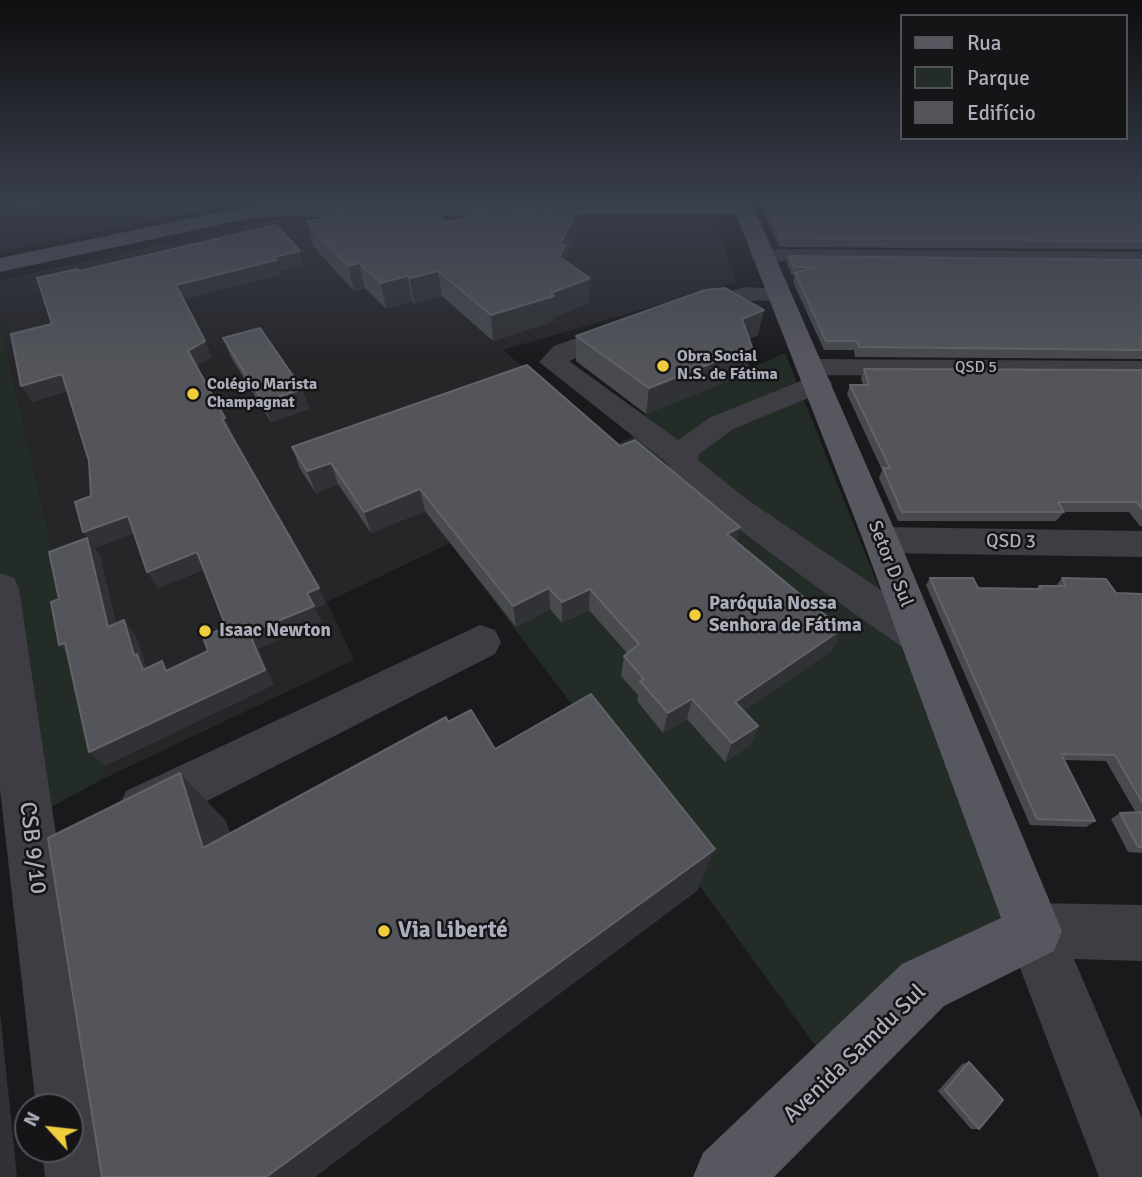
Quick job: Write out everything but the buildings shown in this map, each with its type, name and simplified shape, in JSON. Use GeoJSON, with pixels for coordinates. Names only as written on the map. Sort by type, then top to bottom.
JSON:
{"type":"FeatureCollection","features":[{"type":"Feature","properties":{"kind":"main road"},"geometry":{"type":"LineString","coordinates":[[0,265],[52,254]]}},
{"type":"Feature","properties":{"kind":"main road","name":"Setor D Sul"},"geometry":{"type":"LineString","coordinates":[[762,256],[881,540],[1034,931]]}},
{"type":"Feature","properties":{"kind":"main road","name":"Avenida Samdu Sul"},"geometry":{"type":"LineString","coordinates":[[727,1177],[923,985],[1034,931]]}},
{"type":"Feature","properties":{"kind":"street"},"geometry":{"type":"LineString","coordinates":[[762,256],[1142,259]]}},
{"type":"Feature","properties":{"kind":"street"},"geometry":{"type":"LineString","coordinates":[[778,295],[748,294],[661,315],[563,352],[553,362],[680,457],[683,465],[733,506],[920,638]]}},
{"type":"Feature","properties":{"kind":"street","name":"QSD 5"},"geometry":{"type":"LineString","coordinates":[[814,375],[1142,369]]}},
{"type":"Feature","properties":{"kind":"street"},"geometry":{"type":"LineString","coordinates":[[680,457],[687,446],[722,423],[814,375]]}},
{"type":"Feature","properties":{"kind":"street","name":"QSD 3"},"geometry":{"type":"LineString","coordinates":[[881,540],[1142,544]]}},
{"type":"Feature","properties":{"kind":"street","name":"CSB 9/10"},"geometry":{"type":"LineString","coordinates":[[0,587],[70,844],[68,1093]]}},
{"type":"Feature","properties":{"kind":"street"},"geometry":{"type":"LineString","coordinates":[[70,844],[480,642]]}},
{"type":"Feature","properties":{"kind":"street"},"geometry":{"type":"LineString","coordinates":[[1133,1177],[1034,931],[1142,933]]}},
{"type":"Feature","properties":{"kind":"shaded area"},"geometry":{"type":"Polygon","coordinates":[[[118,254],[727,254],[736,282],[503,350],[615,445],[450,543],[327,602],[354,660],[105,778],[0,322],[0,280],[118,254]]]}},
{"type":"Feature","properties":{"kind":"green space"},"geometry":{"type":"Polygon","coordinates":[[[0,322],[105,778],[29,819],[0,585],[0,322]]]}},
{"type":"Feature","properties":{"kind":"green space"},"geometry":{"type":"Polygon","coordinates":[[[785,353],[1010,916],[817,1048],[702,889],[635,788],[450,543],[615,445],[651,428],[641,417],[785,353]]]}},
{"type":"Feature","properties":{"kind":"place","name":"Obra Social N.S. de Fátima"},"geometry":{"type":"Point","coordinates":[663,366]}},
{"type":"Feature","properties":{"kind":"place","name":"Colégio Marista Champagnat"},"geometry":{"type":"Point","coordinates":[193,394]}},
{"type":"Feature","properties":{"kind":"place","name":"Paróquia Nossa Senhora de Fátima"},"geometry":{"type":"Point","coordinates":[695,615]}},
{"type":"Feature","properties":{"kind":"place","name":"Isaac Newton"},"geometry":{"type":"Point","coordinates":[205,631]}},
{"type":"Feature","properties":{"kind":"place","name":"Via Liberté"},"geometry":{"type":"Point","coordinates":[384,931]}}]}
